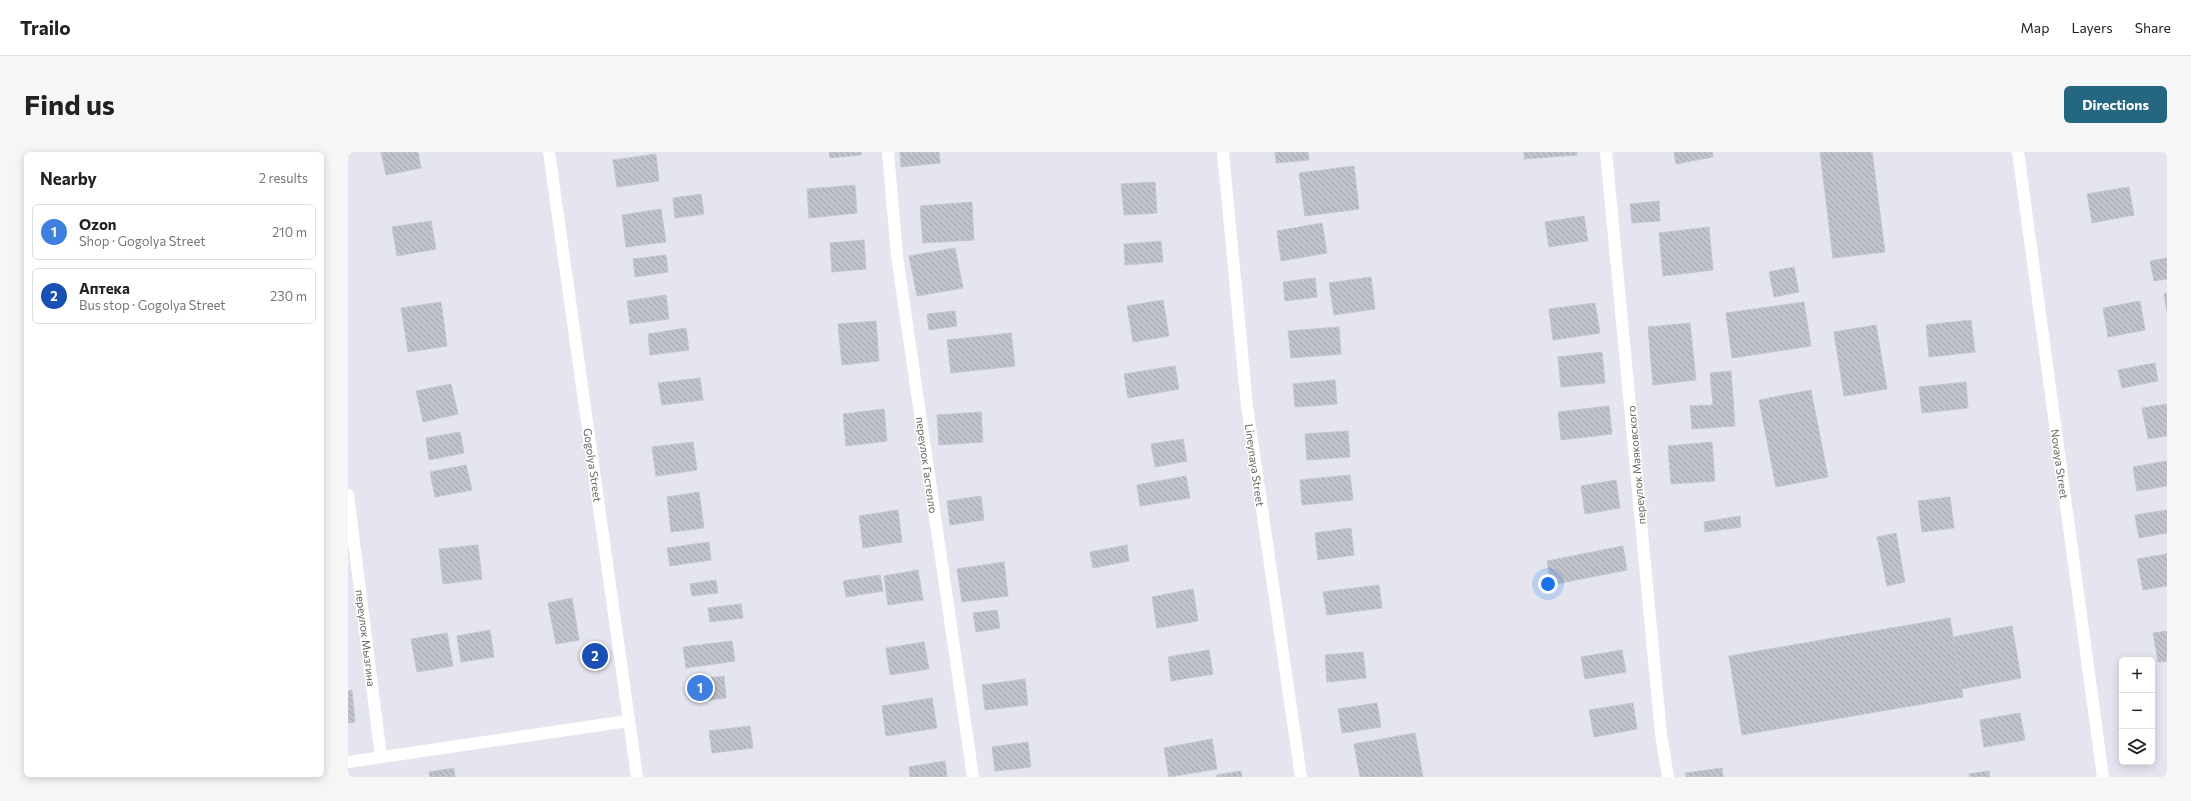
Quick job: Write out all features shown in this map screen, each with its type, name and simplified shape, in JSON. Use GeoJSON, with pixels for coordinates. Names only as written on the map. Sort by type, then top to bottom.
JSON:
{"type":"FeatureCollection","features":[{"type":"Feature","properties":{"kind":"street","name":"Gogolya Street"},"geometry":{"type":"LineString","coordinates":[[549,152],[637,777]]}},
{"type":"Feature","properties":{"kind":"street","name":"переулок Гастелло"},"geometry":{"type":"LineString","coordinates":[[888,152],[897,256],[973,777]]}},
{"type":"Feature","properties":{"kind":"street","name":"Lineynaya Street"},"geometry":{"type":"LineString","coordinates":[[1223,152],[1247,406],[1301,777]]}},
{"type":"Feature","properties":{"kind":"street","name":"переулок Маяковского"},"geometry":{"type":"LineString","coordinates":[[1606,152],[1661,726],[1668,777]]}},
{"type":"Feature","properties":{"kind":"street","name":"Novaya Street"},"geometry":{"type":"LineString","coordinates":[[2018,152],[2103,777]]}},
{"type":"Feature","properties":{"kind":"street","name":"переулок Мызгина"},"geometry":{"type":"LineString","coordinates":[[348,494],[381,758]]}},
{"type":"Feature","properties":{"kind":"street"},"geometry":{"type":"LineString","coordinates":[[348,762],[628,721]]}},
{"type":"Feature","properties":{"kind":"building"},"geometry":{"type":"Polygon","coordinates":[[[381,152],[418,152],[421,168],[386,175],[381,152]]]}},
{"type":"Feature","properties":{"kind":"building"},"geometry":{"type":"Polygon","coordinates":[[[829,152],[861,152],[861,155],[830,158],[829,152]]]}},
{"type":"Feature","properties":{"kind":"building"},"geometry":{"type":"Polygon","coordinates":[[[900,152],[939,152],[940,163],[901,167],[900,152]]]}},
{"type":"Feature","properties":{"kind":"building"},"geometry":{"type":"Polygon","coordinates":[[[1275,152],[1308,152],[1309,160],[1276,163],[1275,152]]]}},
{"type":"Feature","properties":{"kind":"building"},"geometry":{"type":"Polygon","coordinates":[[[1524,152],[1577,152],[1577,155],[1524,159],[1524,152]]]}},
{"type":"Feature","properties":{"kind":"building"},"geometry":{"type":"Polygon","coordinates":[[[1674,152],[1712,152],[1713,157],[1676,164],[1674,152]]]}},
{"type":"Feature","properties":{"kind":"building"},"geometry":{"type":"Polygon","coordinates":[[[1820,152],[1872,152],[1885,252],[1833,258],[1820,152]]]}},
{"type":"Feature","properties":{"kind":"building"},"geometry":{"type":"Polygon","coordinates":[[[656,154],[659,181],[617,187],[613,160],[656,154]]]}},
{"type":"Feature","properties":{"kind":"building"},"geometry":{"type":"Polygon","coordinates":[[[1354,166],[1359,209],[1305,216],[1299,173],[1354,166]]]}},
{"type":"Feature","properties":{"kind":"building"},"geometry":{"type":"Polygon","coordinates":[[[1155,182],[1157,213],[1124,215],[1121,184],[1155,182]]]}},
{"type":"Feature","properties":{"kind":"building"},"geometry":{"type":"Polygon","coordinates":[[[855,185],[857,213],[809,218],[807,189],[855,185]]]}},
{"type":"Feature","properties":{"kind":"building"},"geometry":{"type":"Polygon","coordinates":[[[2129,187],[2134,215],[2092,223],[2087,194],[2129,187]]]}},
{"type":"Feature","properties":{"kind":"building"},"geometry":{"type":"Polygon","coordinates":[[[701,194],[704,214],[675,218],[673,198],[701,194]]]}},
{"type":"Feature","properties":{"kind":"building"},"geometry":{"type":"Polygon","coordinates":[[[1659,201],[1660,221],[1632,223],[1630,204],[1659,201]]]}},
{"type":"Feature","properties":{"kind":"building"},"geometry":{"type":"Polygon","coordinates":[[[972,202],[974,240],[923,243],[920,206],[972,202]]]}},
{"type":"Feature","properties":{"kind":"building"},"geometry":{"type":"Polygon","coordinates":[[[661,209],[666,242],[626,247],[622,215],[661,209]]]}},
{"type":"Feature","properties":{"kind":"building"},"geometry":{"type":"Polygon","coordinates":[[[1584,216],[1588,241],[1549,247],[1545,222],[1584,216]]]}},
{"type":"Feature","properties":{"kind":"building"},"geometry":{"type":"Polygon","coordinates":[[[431,221],[436,249],[397,256],[392,227],[431,221]]]}},
{"type":"Feature","properties":{"kind":"building"},"geometry":{"type":"Polygon","coordinates":[[[1322,223],[1327,253],[1281,261],[1277,231],[1322,223]]]}},
{"type":"Feature","properties":{"kind":"building"},"geometry":{"type":"Polygon","coordinates":[[[1709,227],[1713,270],[1663,276],[1659,233],[1709,227]]]}},
{"type":"Feature","properties":{"kind":"building"},"geometry":{"type":"Polygon","coordinates":[[[864,240],[866,269],[832,272],[830,243],[864,240]]]}},
{"type":"Feature","properties":{"kind":"building"},"geometry":{"type":"Polygon","coordinates":[[[1161,241],[1163,262],[1125,265],[1124,244],[1161,241]]]}},
{"type":"Feature","properties":{"kind":"building"},"geometry":{"type":"Polygon","coordinates":[[[955,248],[963,288],[917,296],[909,256],[955,248]]]}},
{"type":"Feature","properties":{"kind":"building"},"geometry":{"type":"Polygon","coordinates":[[[666,255],[668,272],[635,277],[633,259],[666,255]]]}},
{"type":"Feature","properties":{"kind":"building"},"geometry":{"type":"Polygon","coordinates":[[[2167,258],[2167,279],[2154,281],[2150,261],[2167,258]]]}},
{"type":"Feature","properties":{"kind":"building"},"geometry":{"type":"Polygon","coordinates":[[[1794,267],[1799,292],[1774,297],[1769,272],[1794,267]]]}},
{"type":"Feature","properties":{"kind":"building"},"geometry":{"type":"Polygon","coordinates":[[[1371,277],[1375,309],[1334,315],[1329,283],[1371,277]]]}},
{"type":"Feature","properties":{"kind":"building"},"geometry":{"type":"Polygon","coordinates":[[[1315,278],[1317,297],[1285,301],[1283,282],[1315,278]]]}},
{"type":"Feature","properties":{"kind":"building"},"geometry":{"type":"Polygon","coordinates":[[[2167,293],[2167,313],[2164,294],[2167,293]]]}},
{"type":"Feature","properties":{"kind":"building"},"geometry":{"type":"Polygon","coordinates":[[[666,295],[669,319],[630,324],[627,301],[666,295]]]}},
{"type":"Feature","properties":{"kind":"building"},"geometry":{"type":"Polygon","coordinates":[[[1163,300],[1169,336],[1133,342],[1127,306],[1163,300]]]}},
{"type":"Feature","properties":{"kind":"building"},"geometry":{"type":"Polygon","coordinates":[[[2140,301],[2145,330],[2108,337],[2103,308],[2140,301]]]}},
{"type":"Feature","properties":{"kind":"building"},"geometry":{"type":"Polygon","coordinates":[[[441,302],[447,346],[408,352],[401,308],[441,302]]]}},
{"type":"Feature","properties":{"kind":"building"},"geometry":{"type":"Polygon","coordinates":[[[1804,302],[1811,346],[1732,358],[1726,313],[1804,302]]]}},
{"type":"Feature","properties":{"kind":"building"},"geometry":{"type":"Polygon","coordinates":[[[1595,303],[1600,333],[1553,340],[1549,309],[1595,303]]]}},
{"type":"Feature","properties":{"kind":"building"},"geometry":{"type":"Polygon","coordinates":[[[955,311],[957,326],[929,330],[927,314],[955,311]]]}},
{"type":"Feature","properties":{"kind":"building"},"geometry":{"type":"Polygon","coordinates":[[[1971,320],[1975,352],[1929,357],[1926,325],[1971,320]]]}},
{"type":"Feature","properties":{"kind":"building"},"geometry":{"type":"Polygon","coordinates":[[[876,321],[879,361],[842,365],[838,324],[876,321]]]}},
{"type":"Feature","properties":{"kind":"building"},"geometry":{"type":"Polygon","coordinates":[[[1690,323],[1696,380],[1653,385],[1648,327],[1690,323]]]}},
{"type":"Feature","properties":{"kind":"building"},"geometry":{"type":"Polygon","coordinates":[[[1876,325],[1887,389],[1844,396],[1834,332],[1876,325]]]}},
{"type":"Feature","properties":{"kind":"building"},"geometry":{"type":"Polygon","coordinates":[[[1339,327],[1341,354],[1291,358],[1288,331],[1339,327]]]}},
{"type":"Feature","properties":{"kind":"building"},"geometry":{"type":"Polygon","coordinates":[[[686,328],[689,350],[650,355],[648,334],[686,328]]]}},
{"type":"Feature","properties":{"kind":"building"},"geometry":{"type":"Polygon","coordinates":[[[1011,333],[1015,366],[951,373],[947,340],[1011,333]]]}},
{"type":"Feature","properties":{"kind":"building"},"geometry":{"type":"Polygon","coordinates":[[[1602,352],[1605,383],[1561,387],[1558,357],[1602,352]]]}},
{"type":"Feature","properties":{"kind":"building"},"geometry":{"type":"Polygon","coordinates":[[[2155,363],[2158,381],[2122,388],[2118,370],[2155,363]]]}},
{"type":"Feature","properties":{"kind":"building"},"geometry":{"type":"Polygon","coordinates":[[[1175,366],[1179,389],[1128,398],[1124,374],[1175,366]]]}},
{"type":"Feature","properties":{"kind":"building"},"geometry":{"type":"Polygon","coordinates":[[[1731,371],[1735,426],[1692,429],[1690,406],[1713,405],[1710,373],[1731,371]]]}},
{"type":"Feature","properties":{"kind":"building"},"geometry":{"type":"Polygon","coordinates":[[[700,378],[703,400],[662,405],[658,383],[700,378]]]}},
{"type":"Feature","properties":{"kind":"building"},"geometry":{"type":"Polygon","coordinates":[[[1335,380],[1337,404],[1295,407],[1293,384],[1335,380]]]}},
{"type":"Feature","properties":{"kind":"building"},"geometry":{"type":"Polygon","coordinates":[[[1966,382],[1968,408],[1922,413],[1919,387],[1966,382]]]}},
{"type":"Feature","properties":{"kind":"building"},"geometry":{"type":"Polygon","coordinates":[[[451,384],[458,414],[423,422],[416,391],[451,384]]]}},
{"type":"Feature","properties":{"kind":"building"},"geometry":{"type":"Polygon","coordinates":[[[1811,390],[1828,477],[1776,487],[1759,400],[1811,390]]]}},
{"type":"Feature","properties":{"kind":"building"},"geometry":{"type":"Polygon","coordinates":[[[2167,404],[2167,436],[2148,439],[2142,408],[2167,404]]]}},
{"type":"Feature","properties":{"kind":"building"},"geometry":{"type":"Polygon","coordinates":[[[1609,406],[1612,434],[1561,440],[1558,412],[1609,406]]]}},
{"type":"Feature","properties":{"kind":"building"},"geometry":{"type":"Polygon","coordinates":[[[884,409],[887,441],[846,446],[843,414],[884,409]]]}},
{"type":"Feature","properties":{"kind":"building"},"geometry":{"type":"Polygon","coordinates":[[[981,412],[983,442],[939,445],[937,415],[981,412]]]}},
{"type":"Feature","properties":{"kind":"building"},"geometry":{"type":"Polygon","coordinates":[[[1348,431],[1350,457],[1307,460],[1305,434],[1348,431]]]}},
{"type":"Feature","properties":{"kind":"building"},"geometry":{"type":"Polygon","coordinates":[[[460,432],[464,453],[429,460],[426,438],[460,432]]]}},
{"type":"Feature","properties":{"kind":"building"},"geometry":{"type":"Polygon","coordinates":[[[1183,439],[1187,461],[1155,467],[1151,444],[1183,439]]]}},
{"type":"Feature","properties":{"kind":"building"},"geometry":{"type":"Polygon","coordinates":[[[693,442],[697,470],[656,476],[652,447],[693,442]]]}},
{"type":"Feature","properties":{"kind":"building"},"geometry":{"type":"Polygon","coordinates":[[[1712,442],[1715,481],[1671,484],[1668,446],[1712,442]]]}},
{"type":"Feature","properties":{"kind":"building"},"geometry":{"type":"Polygon","coordinates":[[[2167,461],[2167,486],[2137,491],[2133,467],[2167,461]]]}},
{"type":"Feature","properties":{"kind":"building"},"geometry":{"type":"Polygon","coordinates":[[[466,465],[472,490],[435,497],[430,472],[466,465]]]}},
{"type":"Feature","properties":{"kind":"building"},"geometry":{"type":"Polygon","coordinates":[[[1350,475],[1353,500],[1302,505],[1300,480],[1350,475]]]}},
{"type":"Feature","properties":{"kind":"building"},"geometry":{"type":"Polygon","coordinates":[[[1186,476],[1190,498],[1140,506],[1137,485],[1186,476]]]}},
{"type":"Feature","properties":{"kind":"building"},"geometry":{"type":"Polygon","coordinates":[[[1616,480],[1620,508],[1585,514],[1581,486],[1616,480]]]}},
{"type":"Feature","properties":{"kind":"building"},"geometry":{"type":"Polygon","coordinates":[[[699,492],[704,528],[671,532],[667,497],[699,492]]]}},
{"type":"Feature","properties":{"kind":"building"},"geometry":{"type":"Polygon","coordinates":[[[981,496],[984,520],[950,525],[947,501],[981,496]]]}},
{"type":"Feature","properties":{"kind":"building"},"geometry":{"type":"Polygon","coordinates":[[[1950,497],[1954,528],[1922,532],[1918,501],[1950,497]]]}},
{"type":"Feature","properties":{"kind":"building"},"geometry":{"type":"Polygon","coordinates":[[[898,510],[902,542],[863,548],[859,516],[898,510]]]}},
{"type":"Feature","properties":{"kind":"building"},"geometry":{"type":"Polygon","coordinates":[[[2167,510],[2167,533],[2139,538],[2135,515],[2167,510]]]}},
{"type":"Feature","properties":{"kind":"building"},"geometry":{"type":"Polygon","coordinates":[[[1740,516],[1741,527],[1705,532],[1704,522],[1740,516]]]}},
{"type":"Feature","properties":{"kind":"building"},"geometry":{"type":"Polygon","coordinates":[[[1351,528],[1354,555],[1318,560],[1315,533],[1351,528]]]}},
{"type":"Feature","properties":{"kind":"building"},"geometry":{"type":"Polygon","coordinates":[[[1896,533],[1905,582],[1887,586],[1877,537],[1896,533]]]}},
{"type":"Feature","properties":{"kind":"building"},"geometry":{"type":"Polygon","coordinates":[[[709,542],[711,560],[670,566],[667,548],[709,542]]]}},
{"type":"Feature","properties":{"kind":"building"},"geometry":{"type":"Polygon","coordinates":[[[478,545],[482,579],[443,584],[439,549],[478,545]]]}},
{"type":"Feature","properties":{"kind":"building"},"geometry":{"type":"Polygon","coordinates":[[[1127,545],[1129,561],[1093,568],[1090,552],[1127,545]]]}},
{"type":"Feature","properties":{"kind":"building"},"geometry":{"type":"Polygon","coordinates":[[[1623,546],[1627,570],[1551,585],[1547,561],[1623,546]]]}},
{"type":"Feature","properties":{"kind":"building"},"geometry":{"type":"Polygon","coordinates":[[[2167,554],[2167,586],[2143,590],[2137,559],[2167,554]]]}},
{"type":"Feature","properties":{"kind":"building"},"geometry":{"type":"Polygon","coordinates":[[[1004,562],[1008,596],[962,602],[957,569],[1004,562]]]}},
{"type":"Feature","properties":{"kind":"building"},"geometry":{"type":"Polygon","coordinates":[[[918,570],[923,600],[888,605],[884,576],[918,570]]]}},
{"type":"Feature","properties":{"kind":"building"},"geometry":{"type":"Polygon","coordinates":[[[880,575],[883,591],[846,597],[843,581],[880,575]]]}},
{"type":"Feature","properties":{"kind":"building"},"geometry":{"type":"Polygon","coordinates":[[[716,580],[718,593],[692,596],[690,584],[716,580]]]}},
{"type":"Feature","properties":{"kind":"building"},"geometry":{"type":"Polygon","coordinates":[[[1379,585],[1382,608],[1327,615],[1323,592],[1379,585]]]}},
{"type":"Feature","properties":{"kind":"building"},"geometry":{"type":"Polygon","coordinates":[[[1193,589],[1198,621],[1157,628],[1152,597],[1193,589]]]}},
{"type":"Feature","properties":{"kind":"building"},"geometry":{"type":"Polygon","coordinates":[[[572,598],[579,640],[556,644],[548,603],[572,598]]]}},
{"type":"Feature","properties":{"kind":"building"},"geometry":{"type":"Polygon","coordinates":[[[741,604],[743,618],[710,622],[708,608],[741,604]]]}},
{"type":"Feature","properties":{"kind":"building"},"geometry":{"type":"Polygon","coordinates":[[[997,610],[1000,628],[976,632],[973,613],[997,610]]]}},
{"type":"Feature","properties":{"kind":"building"},"geometry":{"type":"Polygon","coordinates":[[[1950,618],[1963,697],[1742,735],[1729,656],[1950,618]]]}},
{"type":"Feature","properties":{"kind":"building"},"geometry":{"type":"Polygon","coordinates":[[[2012,626],[2021,678],[1962,689],[1953,637],[2012,626]]]}},
{"type":"Feature","properties":{"kind":"building"},"geometry":{"type":"Polygon","coordinates":[[[490,630],[494,657],[461,662],[457,636],[490,630]]]}},
{"type":"Feature","properties":{"kind":"building"},"geometry":{"type":"Polygon","coordinates":[[[2167,631],[2167,661],[2158,662],[2153,633],[2167,631]]]}},
{"type":"Feature","properties":{"kind":"building"},"geometry":{"type":"Polygon","coordinates":[[[447,633],[453,666],[417,672],[411,639],[447,633]]]}},
{"type":"Feature","properties":{"kind":"building"},"geometry":{"type":"Polygon","coordinates":[[[732,641],[735,661],[686,668],[683,647],[732,641]]]}},
{"type":"Feature","properties":{"kind":"building"},"geometry":{"type":"Polygon","coordinates":[[[924,642],[929,669],[890,675],[886,648],[924,642]]]}},
{"type":"Feature","properties":{"kind":"building"},"geometry":{"type":"Polygon","coordinates":[[[1209,650],[1213,674],[1171,681],[1168,657],[1209,650]]]}},
{"type":"Feature","properties":{"kind":"building"},"geometry":{"type":"Polygon","coordinates":[[[1622,650],[1626,672],[1585,679],[1581,657],[1622,650]]]}},
{"type":"Feature","properties":{"kind":"building"},"geometry":{"type":"Polygon","coordinates":[[[1363,652],[1366,678],[1327,682],[1325,655],[1363,652]]]}},
{"type":"Feature","properties":{"kind":"building"},"geometry":{"type":"Polygon","coordinates":[[[724,676],[726,698],[696,702],[693,680],[724,676]]]}},
{"type":"Feature","properties":{"kind":"building"},"geometry":{"type":"Polygon","coordinates":[[[1025,679],[1028,705],[985,710],[982,685],[1025,679]]]}},
{"type":"Feature","properties":{"kind":"building"},"geometry":{"type":"Polygon","coordinates":[[[352,690],[355,722],[348,723],[348,691],[352,690]]]}},
{"type":"Feature","properties":{"kind":"building"},"geometry":{"type":"Polygon","coordinates":[[[932,698],[937,728],[886,736],[882,706],[932,698]]]}},
{"type":"Feature","properties":{"kind":"building"},"geometry":{"type":"Polygon","coordinates":[[[1377,703],[1381,727],[1342,733],[1338,709],[1377,703]]]}},
{"type":"Feature","properties":{"kind":"building"},"geometry":{"type":"Polygon","coordinates":[[[1633,703],[1637,729],[1594,737],[1589,710],[1633,703]]]}},
{"type":"Feature","properties":{"kind":"building"},"geometry":{"type":"Polygon","coordinates":[[[2020,713],[2025,740],[1984,747],[1980,720],[2020,713]]]}},
{"type":"Feature","properties":{"kind":"building"},"geometry":{"type":"Polygon","coordinates":[[[750,726],[753,748],[712,753],[709,731],[750,726]]]}},
{"type":"Feature","properties":{"kind":"building"},"geometry":{"type":"Polygon","coordinates":[[[1415,733],[1423,777],[1360,777],[1354,744],[1415,733]]]}},
{"type":"Feature","properties":{"kind":"building"},"geometry":{"type":"Polygon","coordinates":[[[1212,739],[1217,769],[1169,777],[1164,748],[1212,739]]]}},
{"type":"Feature","properties":{"kind":"building"},"geometry":{"type":"Polygon","coordinates":[[[1028,742],[1031,767],[995,771],[992,747],[1028,742]]]}},
{"type":"Feature","properties":{"kind":"building"},"geometry":{"type":"Polygon","coordinates":[[[945,761],[947,777],[910,777],[909,767],[945,761]]]}},
{"type":"Feature","properties":{"kind":"building"},"geometry":{"type":"Polygon","coordinates":[[[454,768],[455,777],[430,777],[429,772],[454,768]]]}},
{"type":"Feature","properties":{"kind":"building"},"geometry":{"type":"Polygon","coordinates":[[[1722,768],[1723,777],[1686,777],[1685,773],[1722,768]]]}},
{"type":"Feature","properties":{"kind":"building"},"geometry":{"type":"Polygon","coordinates":[[[1241,771],[1242,777],[1217,777],[1217,775],[1241,771]]]}},
{"type":"Feature","properties":{"kind":"building"},"geometry":{"type":"Polygon","coordinates":[[[1989,771],[1990,777],[1970,777],[1969,774],[1989,771]]]}},
{"type":"Feature","properties":{"kind":"place","name":"Аптека"},"geometry":{"type":"Point","coordinates":[595,656]}},
{"type":"Feature","properties":{"kind":"place","name":"Ozon"},"geometry":{"type":"Point","coordinates":[700,688]}}]}
